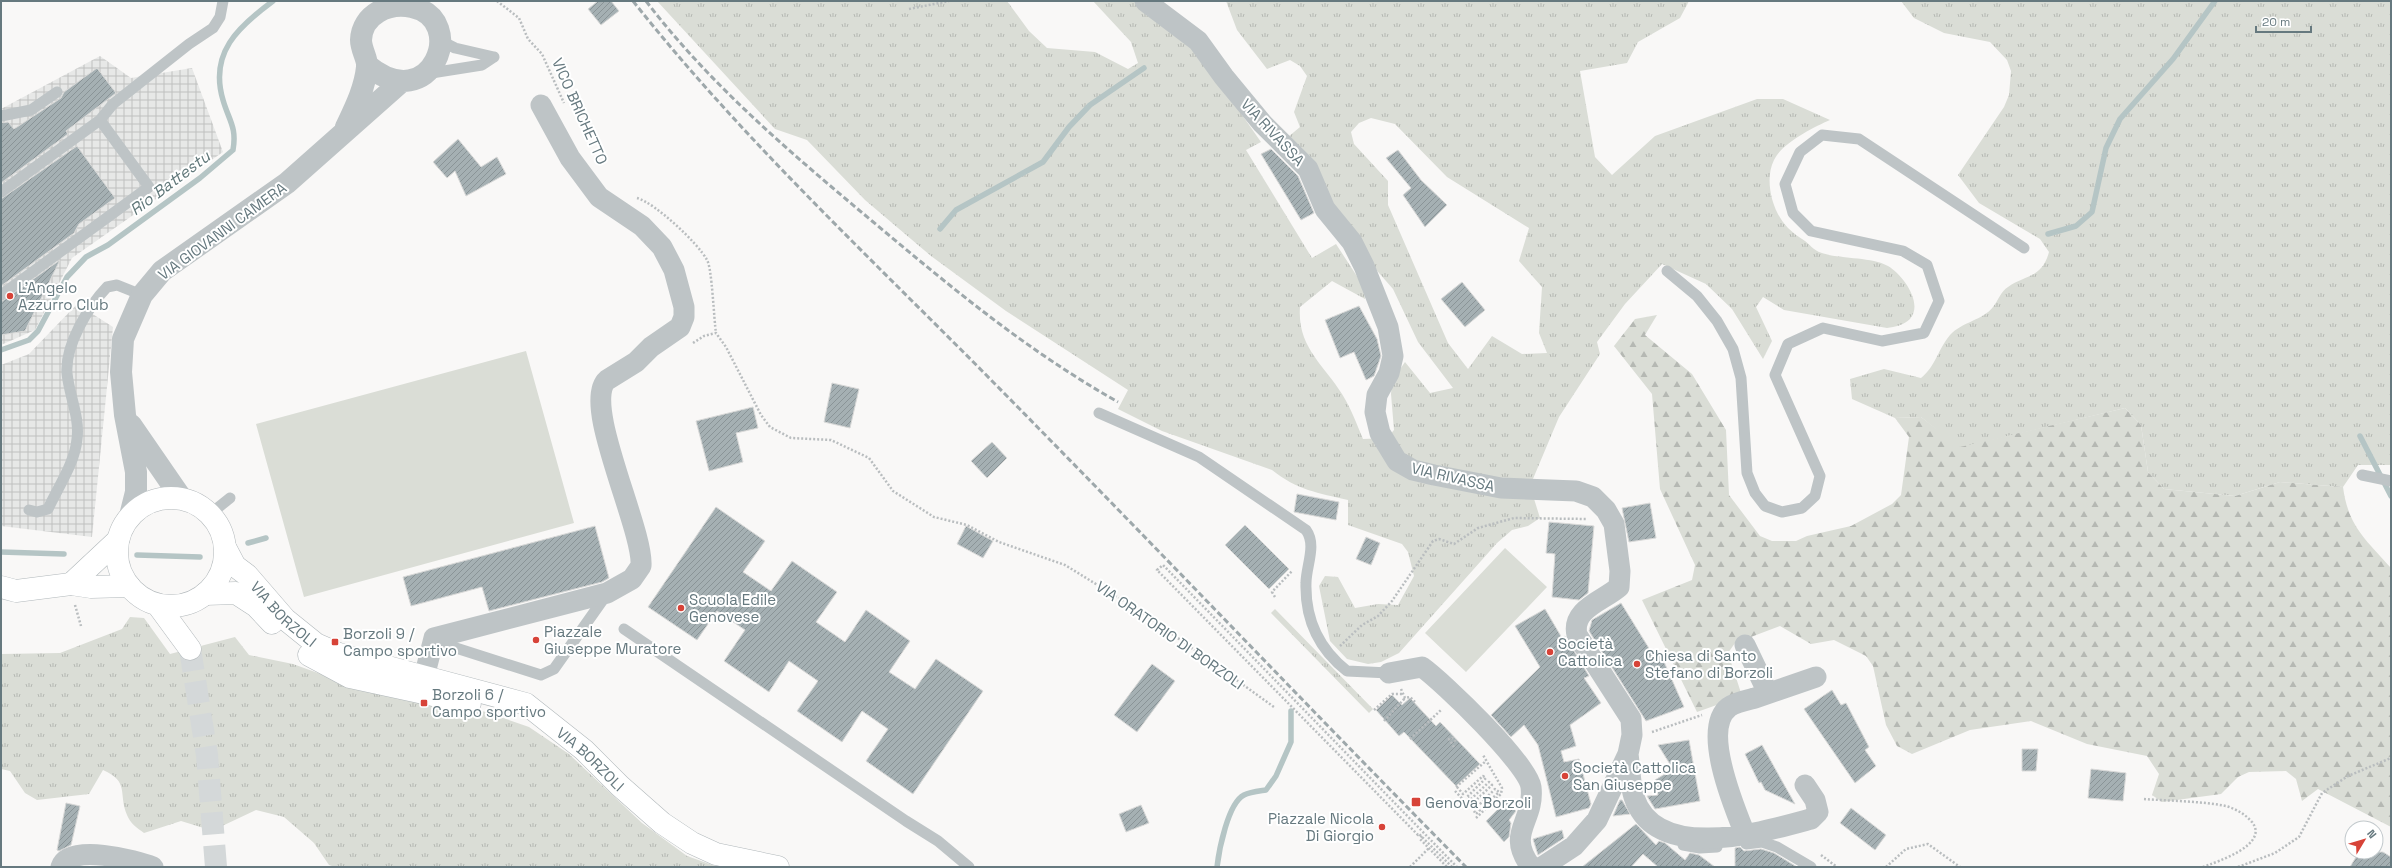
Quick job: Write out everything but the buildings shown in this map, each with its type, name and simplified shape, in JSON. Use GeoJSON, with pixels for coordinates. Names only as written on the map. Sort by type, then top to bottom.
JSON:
{"type":"FeatureCollection","features":[{"type":"Feature","properties":{"kind":"main road","name":"VIA BORZOLI"},"geometry":{"type":"LineString","coordinates":[[225,547],[223,568],[213,586],[198,598],[180,605],[157,604],[142,597],[129,586],[120,572],[118,562],[118,540],[122,527],[130,516],[141,506],[154,500],[168,498],[182,499],[197,504],[210,514],[220,529],[225,547],[235,566],[247,575],[285,620],[316,644],[468,702],[554,727],[584,750],[620,786],[662,823],[692,843],[716,854],[778,867]]}},
{"type":"Feature","properties":{"kind":"main road","name":"VIA BORZOLI"},"geometry":{"type":"LineString","coordinates":[[71,584],[118,540]]}},
{"type":"Feature","properties":{"kind":"main road"},"geometry":{"type":"LineString","coordinates":[[1,587],[16,591],[71,584],[91,587],[129,586]]}},
{"type":"Feature","properties":{"kind":"main road"},"geometry":{"type":"LineString","coordinates":[[157,604],[190,649],[198,598],[236,593],[256,606],[299,650],[350,676],[423,684]]}},
{"type":"Feature","properties":{"kind":"street","name":"VIA RIVASSA"},"geometry":{"type":"LineString","coordinates":[[1145,1],[1198,41],[1224,77],[1262,123],[1308,169],[1325,209],[1352,242],[1367,272],[1388,327],[1393,356],[1389,373],[1377,395],[1375,416],[1384,443],[1397,461],[1420,471],[1501,488],[1576,491],[1593,497],[1606,510]]}},
{"type":"Feature","properties":{"kind":"street"},"geometry":{"type":"LineString","coordinates":[[388,4],[424,6],[432,18],[441,41],[434,64],[423,75],[412,80],[401,82],[388,80],[368,65],[363,54],[361,40],[364,27],[374,15],[388,4]]}},
{"type":"Feature","properties":{"kind":"street"},"geometry":{"type":"LineString","coordinates":[[344,134],[362,91],[368,65]]}},
{"type":"Feature","properties":{"kind":"street","name":"VIA GIOVANNI CAMERA"},"geometry":{"type":"LineString","coordinates":[[130,516],[136,492],[136,472],[125,415],[121,372],[123,339],[142,295],[162,272],[287,183],[401,82]]}},
{"type":"Feature","properties":{"kind":"street"},"geometry":{"type":"LineString","coordinates":[[423,684],[434,638],[607,593],[632,579],[639,572],[642,561],[636,535],[612,456],[602,411],[602,388],[607,380],[636,362],[651,347],[680,327],[684,317],[684,307],[674,270],[662,247],[642,226],[599,197],[570,158],[541,105]]}},
{"type":"Feature","properties":{"kind":"street"},"geometry":{"type":"LineString","coordinates":[[125,415],[138,437],[182,499]]}},
{"type":"Feature","properties":{"kind":"street"},"geometry":{"type":"LineString","coordinates":[[1606,510],[1614,524],[1620,571],[1619,587],[1608,597],[1588,608],[1578,617],[1575,626],[1577,635],[1626,708],[1631,719],[1630,745],[1635,797],[1656,826],[1682,837],[1699,839],[1745,834],[1787,825],[1814,816],[1818,807],[1806,785]]}},
{"type":"Feature","properties":{"kind":"street"},"geometry":{"type":"LineString","coordinates":[[1745,645],[1768,693]]}},
{"type":"Feature","properties":{"kind":"street"},"geometry":{"type":"LineString","coordinates":[[1389,673],[1422,667],[1429,672],[1462,701],[1528,776],[1531,801],[1519,841],[1522,855],[1531,867]]}},
{"type":"Feature","properties":{"kind":"street"},"geometry":{"type":"LineString","coordinates":[[1745,834],[1727,784],[1717,735],[1721,717],[1731,706],[1816,677]]}},
{"type":"Feature","properties":{"kind":"street"},"geometry":{"type":"LineString","coordinates":[[1542,867],[1574,846],[1597,820],[1630,745]]}},
{"type":"Feature","properties":{"kind":"street"},"geometry":{"type":"LineString","coordinates":[[61,867],[67,859],[85,855],[122,857],[153,867]]}},
{"type":"Feature","properties":{"kind":"lane"},"geometry":{"type":"LineString","coordinates":[[1,192],[100,120],[113,104],[189,44],[213,28],[220,17],[223,1]]}},
{"type":"Feature","properties":{"kind":"lane"},"geometry":{"type":"LineString","coordinates":[[423,75],[482,65],[494,57],[455,48],[441,41]]}},
{"type":"Feature","properties":{"kind":"lane"},"geometry":{"type":"LineString","coordinates":[[1,116],[31,110],[58,92]]}},
{"type":"Feature","properties":{"kind":"lane"},"geometry":{"type":"LineString","coordinates":[[1,295],[149,187],[100,120]]}},
{"type":"Feature","properties":{"kind":"lane"},"geometry":{"type":"LineString","coordinates":[[1667,271],[1697,296],[1717,321],[1733,349],[1741,378],[1748,472],[1755,493],[1765,506],[1782,512],[1802,508],[1815,496],[1820,476],[1775,375],[1788,344],[1823,328],[1882,341],[1924,333],[1939,301],[1927,265],[1903,251],[1811,231],[1793,213],[1785,184],[1800,152],[1822,135],[1859,138],[2024,248]]}},
{"type":"Feature","properties":{"kind":"lane"},"geometry":{"type":"LineString","coordinates":[[29,510],[37,512],[48,509],[75,453],[78,438],[76,415],[67,373],[69,352],[76,332],[107,287],[117,286],[142,295]]}},
{"type":"Feature","properties":{"kind":"lane"},"geometry":{"type":"LineString","coordinates":[[1099,413],[1205,462],[1306,530],[1311,536],[1306,584],[1315,635],[1322,646],[1347,671],[1389,673]]}},
{"type":"Feature","properties":{"kind":"lane"},"geometry":{"type":"LineString","coordinates":[[2362,475],[2391,481]]}},
{"type":"Feature","properties":{"kind":"lane"},"geometry":{"type":"LineString","coordinates":[[210,514],[230,498]]}},
{"type":"Feature","properties":{"kind":"lane"},"geometry":{"type":"LineString","coordinates":[[434,638],[456,648],[541,675],[554,669],[607,593]]}},
{"type":"Feature","properties":{"kind":"lane"},"geometry":{"type":"LineString","coordinates":[[624,629],[906,821],[938,841],[969,867]]}},
{"type":"Feature","properties":{"kind":"lane"},"geometry":{"type":"LineString","coordinates":[[1635,797],[1641,817],[1653,831],[1671,842],[1700,848],[1762,842],[1776,847],[1811,867]]}},
{"type":"Feature","properties":{"kind":"path","name":"VICO BRICHETTO"},"geometry":{"type":"LineString","coordinates":[[497,1],[519,18],[528,39],[542,54],[566,106]]}},
{"type":"Feature","properties":{"kind":"path"},"geometry":{"type":"LineString","coordinates":[[909,9],[949,1]]}},
{"type":"Feature","properties":{"kind":"path"},"geometry":{"type":"LineString","coordinates":[[632,196],[644,200],[681,229],[708,261],[716,333],[704,336],[687,346]]}},
{"type":"Feature","properties":{"kind":"path","name":"VIA ORATORIO DI BORZOLI"},"geometry":{"type":"LineString","coordinates":[[716,333],[726,347],[760,415],[770,427],[791,438],[831,440],[838,443],[868,458],[893,490],[934,516],[967,525],[999,542],[1065,565],[1143,613],[1274,707]]}},
{"type":"Feature","properties":{"kind":"path"},"geometry":{"type":"LineString","coordinates":[[1336,651],[1362,625],[1378,616],[1392,601],[1433,540],[1439,538],[1454,544],[1478,528],[1514,518],[1588,519],[1606,510]]}},
{"type":"Feature","properties":{"kind":"path"},"geometry":{"type":"LineString","coordinates":[[1275,597],[1272,592],[1310,554]]}},
{"type":"Feature","properties":{"kind":"path"},"geometry":{"type":"LineString","coordinates":[[1452,867],[1422,836],[1412,830],[1157,570],[1163,565],[1457,867]]}},
{"type":"Feature","properties":{"kind":"path"},"geometry":{"type":"LineString","coordinates":[[1374,710],[1392,694],[1403,694]]}},
{"type":"Feature","properties":{"kind":"path"},"geometry":{"type":"LineString","coordinates":[[1384,721],[1405,698]]}},
{"type":"Feature","properties":{"kind":"path"},"geometry":{"type":"LineString","coordinates":[[1630,745],[1646,735],[1731,706]]}},
{"type":"Feature","properties":{"kind":"path"},"geometry":{"type":"LineString","coordinates":[[1410,739],[1441,710]]}},
{"type":"Feature","properties":{"kind":"path"},"geometry":{"type":"LineString","coordinates":[[1454,747],[1449,739],[1453,738],[1457,743]]}},
{"type":"Feature","properties":{"kind":"path"},"geometry":{"type":"LineString","coordinates":[[2238,867],[2275,853],[2299,837],[2322,793],[2348,776],[2391,758]]}},
{"type":"Feature","properties":{"kind":"path"},"geometry":{"type":"LineString","coordinates":[[1456,788],[1486,761]]}},
{"type":"Feature","properties":{"kind":"path"},"geometry":{"type":"LineString","coordinates":[[1476,818],[1501,794],[1502,788],[1492,770]]}},
{"type":"Feature","properties":{"kind":"path"},"geometry":{"type":"LineString","coordinates":[[1456,788],[1464,794],[1483,776],[1486,778],[1467,797],[1470,800],[1489,782],[1492,785],[1472,804],[1476,808],[1495,789],[1499,792],[1476,814],[1474,811]]}},
{"type":"Feature","properties":{"kind":"path"},"geometry":{"type":"LineString","coordinates":[[1456,788],[1470,807]]}},
{"type":"Feature","properties":{"kind":"path"},"geometry":{"type":"LineString","coordinates":[[2144,799],[2226,806],[2247,816],[2254,825],[2255,832],[2251,842],[2232,857],[2203,867]]}},
{"type":"Feature","properties":{"kind":"path"},"geometry":{"type":"LineString","coordinates":[[1422,836],[1420,838],[1447,867]]}},
{"type":"Feature","properties":{"kind":"path"},"geometry":{"type":"LineString","coordinates":[[1886,867],[1906,849],[1928,844],[1960,867]]}},
{"type":"Feature","properties":{"kind":"path"},"geometry":{"type":"LineString","coordinates":[[1410,867],[1429,848]]}},
{"type":"Feature","properties":{"kind":"shaded area"},"geometry":{"type":"Polygon","coordinates":[[[100,56],[131,78],[192,68],[223,152],[72,258],[35,330],[1,345],[1,109],[100,56]]]}},
{"type":"Feature","properties":{"kind":"shaded area"},"geometry":{"type":"Polygon","coordinates":[[[77,304],[113,327],[92,537],[1,526],[1,365],[29,354],[77,304]]]}},
{"type":"Feature","properties":{"kind":"green space"},"geometry":{"type":"Polygon","coordinates":[[[657,1],[1007,1],[1029,31],[1047,48],[1095,52],[1128,69],[1138,63],[1131,42],[1093,1],[1133,1],[1184,36],[1212,72],[1261,142],[1246,150],[1312,258],[1336,244],[1364,287],[1365,299],[1332,281],[1300,307],[1300,321],[1307,344],[1313,355],[1345,399],[1354,416],[1363,439],[1387,438],[1394,430],[1391,394],[1392,381],[1405,362],[1430,393],[1453,388],[1418,342],[1393,289],[1372,265],[1288,137],[1300,127],[1294,112],[1307,76],[1300,66],[1290,60],[1267,69],[1237,30],[1226,1],[1689,1],[1680,18],[1638,42],[1627,63],[1580,71],[1595,157],[1612,175],[1655,136],[1757,99],[1783,99],[1830,120],[1807,131],[1791,142],[1778,154],[1774,160],[1771,168],[1770,186],[1774,205],[1782,221],[1790,230],[1815,250],[1836,256],[1864,259],[1881,263],[1894,270],[1910,290],[1913,297],[1914,312],[1910,319],[1905,323],[1887,328],[1784,310],[1763,297],[1756,307],[1772,341],[1763,359],[1732,309],[1706,284],[1662,264],[1625,304],[1597,342],[1600,354],[1559,417],[1530,486],[1540,518],[1528,526],[1512,530],[1497,543],[1399,653],[1381,662],[1368,664],[1347,659],[1330,641],[1319,586],[1325,576],[1338,577],[1355,608],[1378,604],[1398,605],[1414,576],[1408,552],[1402,544],[1348,525],[1348,500],[1308,490],[1281,477],[1272,470],[1162,431],[1118,409],[1128,390],[1006,311],[931,256],[865,200],[807,140],[775,129],[657,1]],[[1371,118],[1359,123],[1351,132],[1354,144],[1388,181],[1388,205],[1448,343],[1468,369],[1492,336],[1522,354],[1547,353],[1539,333],[1542,287],[1519,261],[1529,228],[1447,177],[1395,124],[1371,118]]]}},
{"type":"Feature","properties":{"kind":"green space"},"geometry":{"type":"Polygon","coordinates":[[[1901,1],[2391,1],[2391,465],[2358,465],[2343,487],[2280,482],[2235,496],[2164,489],[2148,472],[2141,425],[2125,408],[1959,448],[1921,417],[1895,418],[1852,399],[1850,379],[1884,369],[1921,378],[1934,363],[1950,335],[1960,327],[1989,311],[2006,289],[2038,271],[2042,267],[2049,252],[2040,239],[1979,203],[1958,175],[2004,107],[2009,95],[2011,71],[2007,60],[1990,42],[1944,33],[1914,18],[1901,1]]]}},
{"type":"Feature","properties":{"kind":"green space"},"geometry":{"type":"Polygon","coordinates":[[[1657,315],[1645,335],[1692,374],[1726,430],[1729,495],[1760,536],[1772,541],[1796,541],[1807,536],[1851,526],[1892,504],[1901,495],[1909,437],[1895,418],[1921,417],[1960,447],[2125,408],[2141,425],[2148,472],[2164,489],[2235,496],[2280,482],[2343,487],[2345,501],[2354,522],[2366,540],[2391,568],[2391,827],[2384,823],[2384,820],[2378,820],[2318,789],[2302,801],[2296,779],[2286,771],[2249,772],[2238,777],[2221,794],[2162,802],[2152,795],[2159,774],[2147,756],[2087,744],[2031,721],[1970,730],[1912,754],[1897,746],[1886,725],[1873,666],[1866,656],[1834,640],[1811,644],[1780,626],[1735,643],[1728,653],[1742,696],[1697,712],[1642,600],[1692,580],[1695,565],[1660,489],[1652,394],[1614,346],[1635,319],[1657,315]]]}},
{"type":"Feature","properties":{"kind":"green space"},"geometry":{"type":"Polygon","coordinates":[[[526,351],[574,523],[304,597],[256,424],[526,351]]]}},
{"type":"Feature","properties":{"kind":"green space"},"geometry":{"type":"Polygon","coordinates":[[[1505,548],[1547,587],[1466,672],[1425,633],[1505,548]]]}},
{"type":"Feature","properties":{"kind":"green space"},"geometry":{"type":"Polygon","coordinates":[[[1275,609],[1373,709],[1369,713],[1271,613],[1275,609]]]}},
{"type":"Feature","properties":{"kind":"green space"},"geometry":{"type":"Polygon","coordinates":[[[130,617],[144,618],[170,654],[235,637],[249,655],[293,664],[340,681],[486,712],[529,727],[569,754],[642,823],[687,856],[718,867],[335,867],[329,865],[314,843],[284,817],[256,810],[220,827],[207,829],[181,821],[144,833],[128,818],[124,807],[122,789],[117,779],[103,770],[89,794],[37,800],[25,793],[10,771],[1,769],[1,654],[60,653],[122,629],[130,617]]]}},
{"type":"Feature","properties":{"kind":"waterway","name":"Rio Battestu"},"geometry":{"type":"LineString","coordinates":[[1,350],[29,340],[38,331],[67,277],[86,257],[108,245],[200,178],[233,150],[234,135],[232,124],[223,100],[220,83],[220,68],[223,55],[238,31],[273,1]]}},
{"type":"Feature","properties":{"kind":"waterway"},"geometry":{"type":"LineString","coordinates":[[2048,234],[2076,226],[2092,212],[2106,148],[2120,119],[2173,59],[2215,1]]}},
{"type":"Feature","properties":{"kind":"waterway"},"geometry":{"type":"LineString","coordinates":[[940,229],[956,210],[1043,162],[1069,127],[1090,105],[1144,68]]}},
{"type":"Feature","properties":{"kind":"waterway"},"geometry":{"type":"LineString","coordinates":[[2360,436],[2391,496]]}},
{"type":"Feature","properties":{"kind":"waterway"},"geometry":{"type":"LineString","coordinates":[[248,543],[266,538]]}},
{"type":"Feature","properties":{"kind":"waterway"},"geometry":{"type":"LineString","coordinates":[[1,552],[64,554]]}},
{"type":"Feature","properties":{"kind":"waterway"},"geometry":{"type":"LineString","coordinates":[[137,555],[200,557]]}},
{"type":"Feature","properties":{"kind":"waterway"},"geometry":{"type":"LineString","coordinates":[[1217,867],[1225,828],[1233,807],[1244,795],[1266,790],[1276,776],[1291,742],[1291,711]]}},
{"type":"Feature","properties":{"kind":"tunnel"},"geometry":{"type":"LineString","coordinates":[[190,649],[207,755],[216,867]]}},
{"type":"Feature","properties":{"kind":"railway"},"geometry":{"type":"LineString","coordinates":[[633,1],[719,102],[810,199],[1057,447],[1466,867]]}},
{"type":"Feature","properties":{"kind":"railway"},"geometry":{"type":"LineString","coordinates":[[646,1],[671,32],[724,90],[782,144],[842,195],[931,270],[990,317],[1052,361],[1118,402]]}},
{"type":"Feature","properties":{"kind":"place","name":"L'Angelo Azzurro Club"},"geometry":{"type":"Point","coordinates":[10,296]}},
{"type":"Feature","properties":{"kind":"place","name":"Scuola Edile Genovese"},"geometry":{"type":"Point","coordinates":[681,608]}},
{"type":"Feature","properties":{"kind":"place","name":"Piazzale Giuseppe Muratore"},"geometry":{"type":"Point","coordinates":[536,640]}},
{"type":"Feature","properties":{"kind":"place","name":"Borzoli 9 / Campo sportivo"},"geometry":{"type":"Point","coordinates":[335,642]}},
{"type":"Feature","properties":{"kind":"place","name":"Società Cattolica"},"geometry":{"type":"Point","coordinates":[1550,652]}},
{"type":"Feature","properties":{"kind":"place","name":"Chiesa di Santo Stefano di Borzoli"},"geometry":{"type":"Point","coordinates":[1637,664]}},
{"type":"Feature","properties":{"kind":"place","name":"Borzoli 6 / Campo sportivo"},"geometry":{"type":"Point","coordinates":[424,703]}},
{"type":"Feature","properties":{"kind":"place","name":"Società Cattolica San Giuseppe"},"geometry":{"type":"Point","coordinates":[1565,776]}},
{"type":"Feature","properties":{"kind":"place","name":"Genova Borzoli"},"geometry":{"type":"Point","coordinates":[1416,802]}},
{"type":"Feature","properties":{"kind":"place","name":"Piazzale Nicola Di Giorgio"},"geometry":{"type":"Point","coordinates":[1382,827]}}]}
